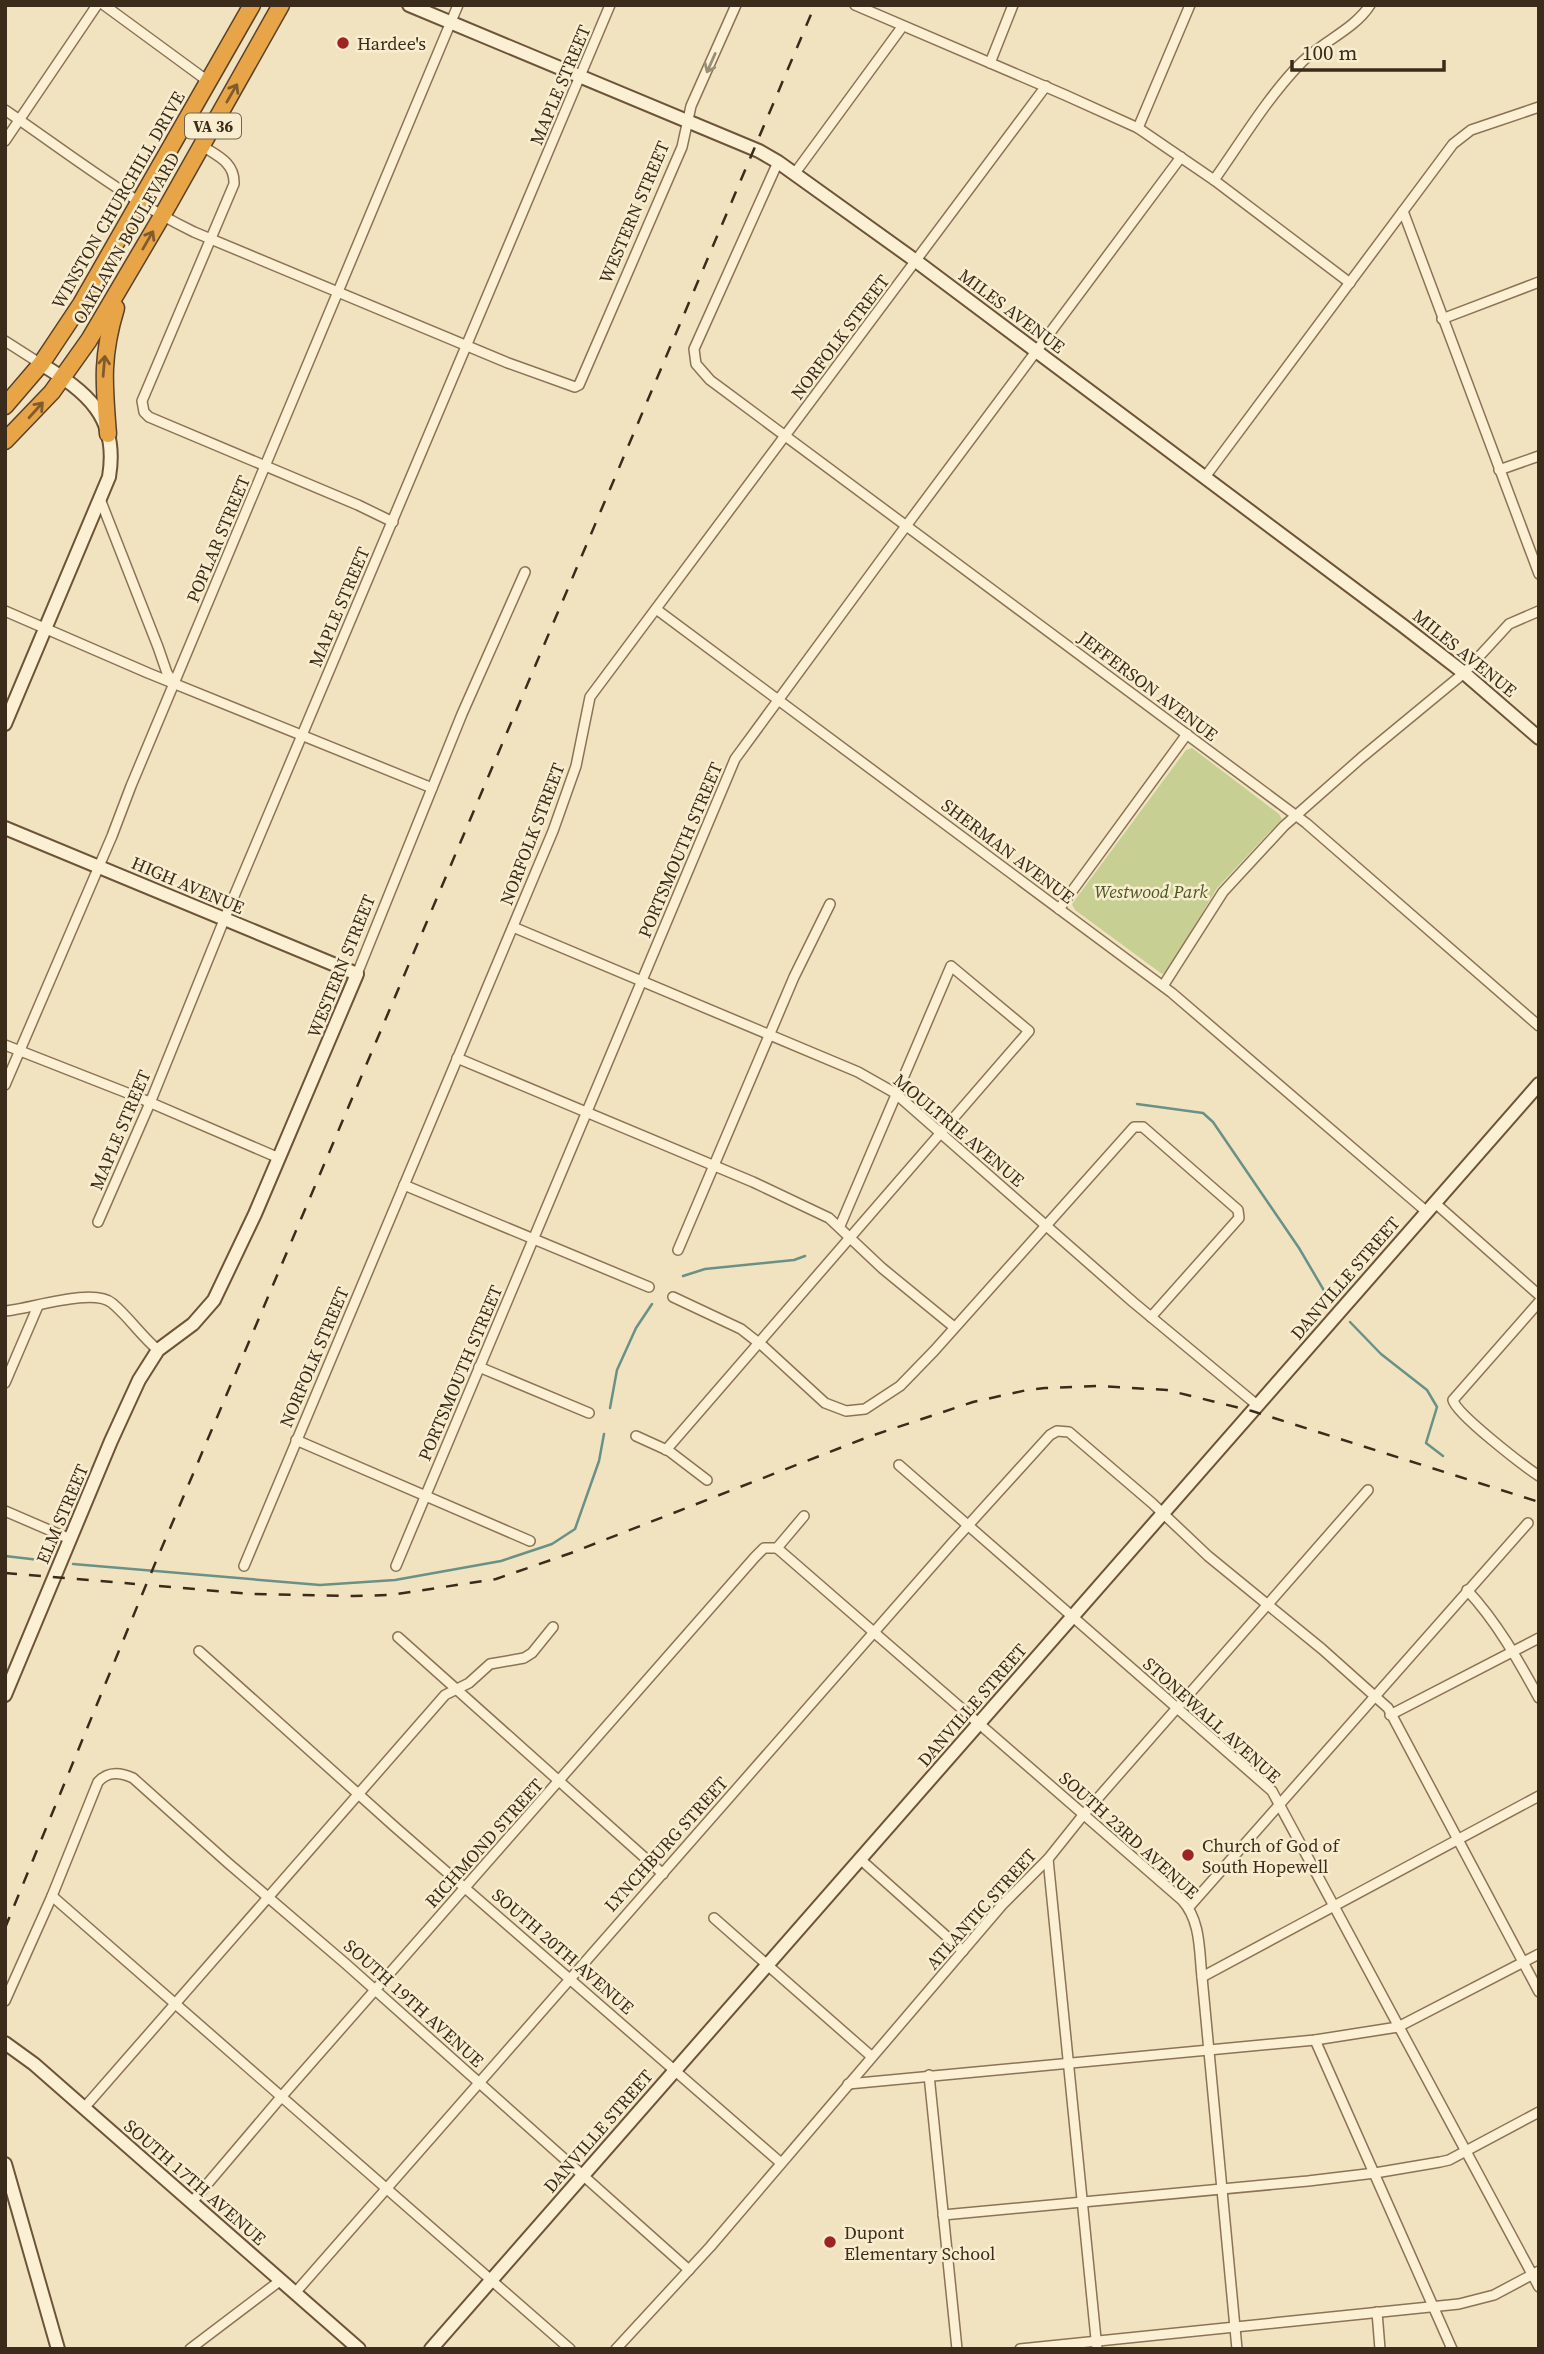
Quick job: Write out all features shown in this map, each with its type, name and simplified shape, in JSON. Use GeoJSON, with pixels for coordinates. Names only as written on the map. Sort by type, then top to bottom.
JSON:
{"type":"FeatureCollection","features":[{"type":"Feature","properties":{"kind":"highway","name":"WINSTON CHURCHILL DRIVE"},"geometry":{"type":"LineString","coordinates":[[5,406],[41,364],[81,304],[252,5]]}},
{"type":"Feature","properties":{"kind":"highway","name":"OAKLAWN BOULEVARD"},"geometry":{"type":"LineString","coordinates":[[64,377],[122,285],[281,5]]}},
{"type":"Feature","properties":{"kind":"highway"},"geometry":{"type":"LineString","coordinates":[[108,434],[103,376],[107,337],[122,285]]}},
{"type":"Feature","properties":{"kind":"highway","name":"VA 36"},"geometry":{"type":"LineString","coordinates":[[5,441],[64,377]]}},
{"type":"Feature","properties":{"kind":"street"},"geometry":{"type":"LineString","coordinates":[[5,141],[97,5]]}},
{"type":"Feature","properties":{"kind":"street"},"geometry":{"type":"LineString","coordinates":[[104,5],[209,82]]}},
{"type":"Feature","properties":{"kind":"street","name":"MILES AVENUE"},"geometry":{"type":"LineString","coordinates":[[409,5],[687,121],[778,162],[795,173],[1464,673],[1539,738]]}},
{"type":"Feature","properties":{"kind":"street","name":"POPLAR STREET"},"geometry":{"type":"LineString","coordinates":[[5,1085],[99,867],[458,5]]}},
{"type":"Feature","properties":{"kind":"street","name":"MAPLE STREET"},"geometry":{"type":"LineString","coordinates":[[98,1222],[610,5]]}},
{"type":"Feature","properties":{"kind":"street","name":"WESTERN STREET"},"geometry":{"type":"LineString","coordinates":[[466,345],[572,388],[579,385],[682,146],[691,106],[736,5]]}},
{"type":"Feature","properties":{"kind":"street"},"geometry":{"type":"LineString","coordinates":[[855,5],[1138,128],[1214,180],[1350,282]]}},
{"type":"Feature","properties":{"kind":"street"},"geometry":{"type":"LineString","coordinates":[[990,63],[1013,5]]}},
{"type":"Feature","properties":{"kind":"street"},"geometry":{"type":"LineString","coordinates":[[1138,128],[1190,5]]}},
{"type":"Feature","properties":{"kind":"street"},"geometry":{"type":"LineString","coordinates":[[1214,180],[1300,64],[1362,16],[1370,5]]}},
{"type":"Feature","properties":{"kind":"street"},"geometry":{"type":"LineString","coordinates":[[795,173],[902,27]]}},
{"type":"Feature","properties":{"kind":"street","name":"NORFOLK STREET"},"geometry":{"type":"LineString","coordinates":[[244,1566],[569,791],[590,697],[1046,86]]}},
{"type":"Feature","properties":{"kind":"street"},"geometry":{"type":"LineString","coordinates":[[1205,477],[1452,144],[1471,130],[1539,107]]}},
{"type":"Feature","properties":{"kind":"street"},"geometry":{"type":"LineString","coordinates":[[5,110],[78,163],[162,216],[210,239],[466,345]]}},
{"type":"Feature","properties":{"kind":"street"},"geometry":{"type":"LineString","coordinates":[[202,146],[228,163],[234,176],[234,184],[142,406],[149,417],[393,522]]}},
{"type":"Feature","properties":{"kind":"street","name":"PORTSMOUTH STREET"},"geometry":{"type":"LineString","coordinates":[[396,1566],[731,768],[778,699],[1181,158]]}},
{"type":"Feature","properties":{"kind":"street","name":"JEFFERSON AVENUE"},"geometry":{"type":"LineString","coordinates":[[778,162],[694,349],[696,364],[709,380],[1295,815],[1539,1026]]}},
{"type":"Feature","properties":{"kind":"street"},"geometry":{"type":"LineString","coordinates":[[1403,211],[1539,574]]}},
{"type":"Feature","properties":{"kind":"street"},"geometry":{"type":"LineString","coordinates":[[1442,318],[1539,282]]}},
{"type":"Feature","properties":{"kind":"street"},"geometry":{"type":"LineString","coordinates":[[5,341],[64,377],[88,396],[97,408],[108,434],[111,466],[100,499],[5,724]]}},
{"type":"Feature","properties":{"kind":"street"},"geometry":{"type":"LineString","coordinates":[[1499,470],[1539,456]]}},
{"type":"Feature","properties":{"kind":"street"},"geometry":{"type":"LineString","coordinates":[[100,499],[164,667],[174,683]]}},
{"type":"Feature","properties":{"kind":"street","name":"WESTERN STREET"},"geometry":{"type":"LineString","coordinates":[[158,1350],[192,1324],[214,1300],[279,1158],[432,788],[525,572]]}},
{"type":"Feature","properties":{"kind":"street","name":"SHERMAN AVENUE"},"geometry":{"type":"LineString","coordinates":[[656,608],[1163,986],[1539,1295]]}},
{"type":"Feature","properties":{"kind":"street"},"geometry":{"type":"LineString","coordinates":[[5,611],[432,788]]}},
{"type":"Feature","properties":{"kind":"street"},"geometry":{"type":"LineString","coordinates":[[1163,986],[1206,916],[1230,883],[1295,815],[1464,673],[1509,624],[1539,611]]}},
{"type":"Feature","properties":{"kind":"street"},"geometry":{"type":"LineString","coordinates":[[1059,909],[1187,734]]}},
{"type":"Feature","properties":{"kind":"street","name":"HIGH AVENUE"},"geometry":{"type":"LineString","coordinates":[[5,828],[357,974]]}},
{"type":"Feature","properties":{"kind":"street"},"geometry":{"type":"LineString","coordinates":[[678,1250],[813,934],[830,904]]}},
{"type":"Feature","properties":{"kind":"street","name":"MOULTRIE AVENUE"},"geometry":{"type":"LineString","coordinates":[[513,927],[858,1072],[895,1093],[1151,1317],[1258,1405]]}},
{"type":"Feature","properties":{"kind":"street"},"geometry":{"type":"LineString","coordinates":[[666,1450],[1029,1031],[951,966],[839,1226]]}},
{"type":"Feature","properties":{"kind":"street"},"geometry":{"type":"LineString","coordinates":[[5,1045],[279,1158]]}},
{"type":"Feature","properties":{"kind":"street"},"geometry":{"type":"LineString","coordinates":[[457,1058],[715,1166],[829,1218],[882,1268],[954,1327]]}},
{"type":"Feature","properties":{"kind":"street","name":"DANVILLE STREET"},"geometry":{"type":"LineString","coordinates":[[431,2349],[1539,1084]]}},
{"type":"Feature","properties":{"kind":"street"},"geometry":{"type":"LineString","coordinates":[[673,1297],[728,1322],[759,1343],[825,1403],[846,1411],[865,1409],[900,1386],[1134,1127],[1139,1126],[1180,1157],[1240,1214],[1151,1317]]}},
{"type":"Feature","properties":{"kind":"street"},"geometry":{"type":"LineString","coordinates":[[404,1185],[649,1287]]}},
{"type":"Feature","properties":{"kind":"street"},"geometry":{"type":"LineString","coordinates":[[5,1311],[99,1297],[107,1300],[158,1350]]}},
{"type":"Feature","properties":{"kind":"street"},"geometry":{"type":"LineString","coordinates":[[1539,1302],[1453,1400],[1454,1406],[1539,1476]]}},
{"type":"Feature","properties":{"kind":"street"},"geometry":{"type":"LineString","coordinates":[[5,1383],[38,1306]]}},
{"type":"Feature","properties":{"kind":"street","name":"ELM STREET"},"geometry":{"type":"LineString","coordinates":[[5,1695],[139,1380],[158,1350]]}},
{"type":"Feature","properties":{"kind":"street"},"geometry":{"type":"LineString","coordinates":[[479,1367],[589,1413]]}},
{"type":"Feature","properties":{"kind":"street","name":"LYNCHBURG STREET"},"geometry":{"type":"LineString","coordinates":[[295,2293],[1050,1436],[1057,1431],[1069,1432],[1163,1513]]}},
{"type":"Feature","properties":{"kind":"street"},"geometry":{"type":"LineString","coordinates":[[636,1436],[666,1450],[707,1480]]}},
{"type":"Feature","properties":{"kind":"street"},"geometry":{"type":"LineString","coordinates":[[296,1440],[530,1541]]}},
{"type":"Feature","properties":{"kind":"street","name":"STONEWALL AVENUE"},"geometry":{"type":"LineString","coordinates":[[899,1465],[1265,1784],[1279,1805],[1465,2151],[1535,2272],[1539,2287]]}},
{"type":"Feature","properties":{"kind":"street","name":"ATLANTIC STREET"},"geometry":{"type":"LineString","coordinates":[[616,2349],[690,2270],[1002,1905],[1048,1859],[1084,1814],[1368,1490]]}},
{"type":"Feature","properties":{"kind":"street"},"geometry":{"type":"LineString","coordinates":[[5,1511],[70,1539]]}},
{"type":"Feature","properties":{"kind":"street"},"geometry":{"type":"LineString","coordinates":[[1163,1513],[1208,1556],[1388,1707],[1539,1992]]}},
{"type":"Feature","properties":{"kind":"street","name":"RICHMOND STREET"},"geometry":{"type":"LineString","coordinates":[[192,2202],[754,1557],[764,1548],[778,1548],[804,1516]]}},
{"type":"Feature","properties":{"kind":"street"},"geometry":{"type":"LineString","coordinates":[[1189,1907],[1528,1523]]}},
{"type":"Feature","properties":{"kind":"street","name":"SOUTH 23RD AVENUE"},"geometry":{"type":"LineString","coordinates":[[778,1548],[1189,1907],[1196,1922],[1202,1977],[1237,2349]]}},
{"type":"Feature","properties":{"kind":"street"},"geometry":{"type":"LineString","coordinates":[[1467,1590],[1481,1605],[1514,1653],[1539,1698]]}},
{"type":"Feature","properties":{"kind":"street"},"geometry":{"type":"LineString","coordinates":[[84,2108],[445,1695],[469,1683],[490,1664],[524,1658],[532,1653],[553,1628]]}},
{"type":"Feature","properties":{"kind":"street"},"geometry":{"type":"LineString","coordinates":[[398,1637],[663,1874]]}},
{"type":"Feature","properties":{"kind":"street"},"geometry":{"type":"LineString","coordinates":[[1390,1715],[1539,1638]]}},
{"type":"Feature","properties":{"kind":"street","name":"SOUTH 20TH AVENUE"},"geometry":{"type":"LineString","coordinates":[[200,1651],[395,1827],[466,1886],[781,2163]]}},
{"type":"Feature","properties":{"kind":"street","name":"SOUTH 19TH AVENUE"},"geometry":{"type":"LineString","coordinates":[[52,1896],[98,1782],[110,1774],[125,1774],[133,1778],[690,2270]]}},
{"type":"Feature","properties":{"kind":"street"},"geometry":{"type":"LineString","coordinates":[[1202,1977],[1539,1796]]}},
{"type":"Feature","properties":{"kind":"street"},"geometry":{"type":"LineString","coordinates":[[860,1859],[963,1951]]}},
{"type":"Feature","properties":{"kind":"street"},"geometry":{"type":"LineString","coordinates":[[1048,1859],[1096,2345]]}},
{"type":"Feature","properties":{"kind":"street"},"geometry":{"type":"LineString","coordinates":[[5,2001],[52,1896],[570,2349]]}},
{"type":"Feature","properties":{"kind":"street"},"geometry":{"type":"LineString","coordinates":[[714,1918],[871,2056]]}},
{"type":"Feature","properties":{"kind":"street"},"geometry":{"type":"LineString","coordinates":[[848,2084],[1315,2040],[1398,2027],[1539,1954]]}},
{"type":"Feature","properties":{"kind":"street"},"geometry":{"type":"LineString","coordinates":[[1315,2040],[1452,2349]]}},
{"type":"Feature","properties":{"kind":"street","name":"SOUTH 17TH AVENUE"},"geometry":{"type":"LineString","coordinates":[[5,2043],[34,2064],[359,2349]]}},
{"type":"Feature","properties":{"kind":"street"},"geometry":{"type":"LineString","coordinates":[[929,2075],[957,2349]]}},
{"type":"Feature","properties":{"kind":"street"},"geometry":{"type":"LineString","coordinates":[[943,2215],[1375,2173],[1448,2160],[1539,2112]]}},
{"type":"Feature","properties":{"kind":"street"},"geometry":{"type":"LineString","coordinates":[[5,2164],[58,2349]]}},
{"type":"Feature","properties":{"kind":"street"},"geometry":{"type":"LineString","coordinates":[[1020,2349],[1096,2345],[1235,2327],[1459,2304],[1494,2295],[1535,2272]]}},
{"type":"Feature","properties":{"kind":"street"},"geometry":{"type":"LineString","coordinates":[[190,2349],[281,2280]]}},
{"type":"Feature","properties":{"kind":"street"},"geometry":{"type":"LineString","coordinates":[[1377,2312],[1380,2349]]}},
{"type":"Feature","properties":{"kind":"green space","name":"Westwood Park"},"geometry":{"type":"Polygon","coordinates":[[[1192,748],[1282,819],[1217,888],[1167,972],[1162,974],[1075,910],[1072,904],[1186,750],[1192,748]]]}},
{"type":"Feature","properties":{"kind":"waterway"},"geometry":{"type":"LineString","coordinates":[[1137,1104],[1203,1113],[1213,1122],[1299,1248],[1329,1299]]}},
{"type":"Feature","properties":{"kind":"waterway"},"geometry":{"type":"LineString","coordinates":[[683,1276],[705,1269],[794,1260],[805,1256]]}},
{"type":"Feature","properties":{"kind":"waterway"},"geometry":{"type":"LineString","coordinates":[[610,1408],[617,1370],[636,1328],[652,1304]]}},
{"type":"Feature","properties":{"kind":"waterway"},"geometry":{"type":"LineString","coordinates":[[1350,1322],[1381,1354],[1427,1390],[1437,1407],[1426,1443],[1443,1456]]}},
{"type":"Feature","properties":{"kind":"waterway"},"geometry":{"type":"LineString","coordinates":[[73,1564],[320,1585],[395,1580],[501,1561],[552,1544],[575,1529],[599,1461],[604,1434]]}},
{"type":"Feature","properties":{"kind":"waterway"},"geometry":{"type":"LineString","coordinates":[[5,1556],[48,1561]]}},
{"type":"Feature","properties":{"kind":"railway"},"geometry":{"type":"LineString","coordinates":[[5,1928],[146,1585],[815,5]]}},
{"type":"Feature","properties":{"kind":"railway"},"geometry":{"type":"LineString","coordinates":[[159,1586],[251,1594],[353,1596],[391,1595],[496,1579],[571,1553],[868,1437],[973,1402],[1045,1388],[1098,1386],[1167,1390],[1252,1411],[1539,1502]]}},
{"type":"Feature","properties":{"kind":"railway"},"geometry":{"type":"LineString","coordinates":[[5,1573],[135,1584]]}},
{"type":"Feature","properties":{"kind":"place","name":"Hardee's"},"geometry":{"type":"Point","coordinates":[343,43]}},
{"type":"Feature","properties":{"kind":"place","name":"Church of God of South Hopewell"},"geometry":{"type":"Point","coordinates":[1188,1855]}},
{"type":"Feature","properties":{"kind":"place","name":"Dupont Elementary School"},"geometry":{"type":"Point","coordinates":[830,2242]}}]}
